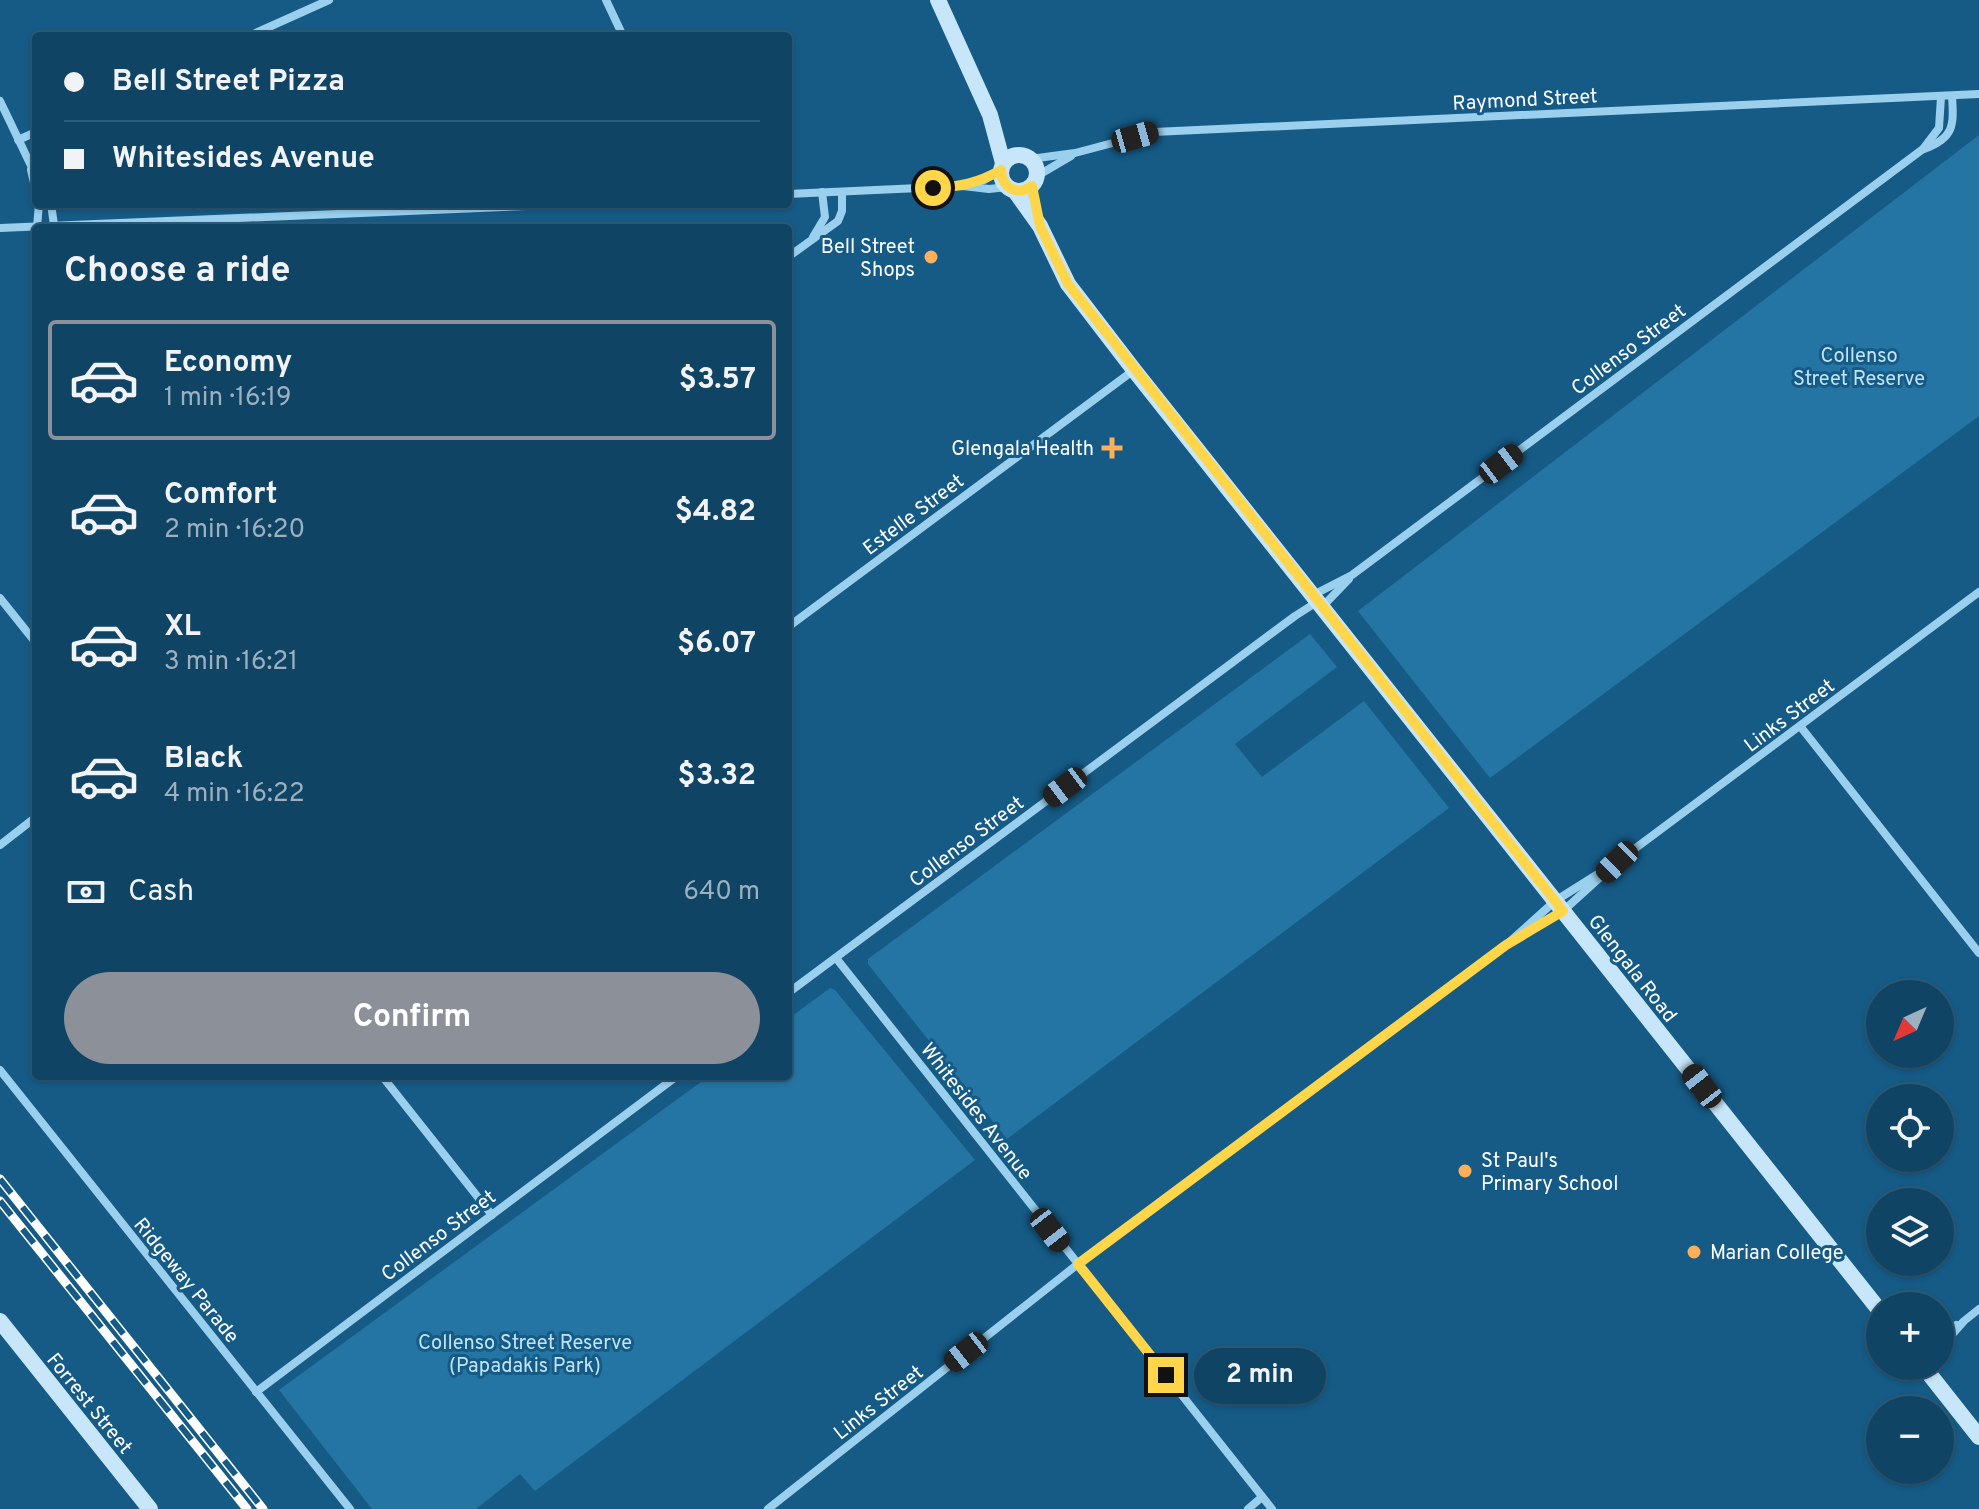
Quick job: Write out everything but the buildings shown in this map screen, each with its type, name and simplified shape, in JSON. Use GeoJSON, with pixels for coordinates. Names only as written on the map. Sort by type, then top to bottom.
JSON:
{"type":"FeatureCollection","features":[{"type":"Feature","properties":{"kind":"street"},"geometry":{"type":"LineString","coordinates":[[258,32],[329,0]]}},
{"type":"Feature","properties":{"kind":"street"},"geometry":{"type":"LineString","coordinates":[[606,0],[621,32]]}},
{"type":"Feature","properties":{"kind":"street"},"geometry":{"type":"LineString","coordinates":[[938,0],[990,115],[1002,167],[1001,176],[1023,185]]}},
{"type":"Feature","properties":{"kind":"street","name":"Raymond Street"},"geometry":{"type":"LineString","coordinates":[[1027,157],[1075,153],[1154,132],[1979,94]]}},
{"type":"Feature","properties":{"kind":"street","name":"Collenso Street"},"geometry":{"type":"LineString","coordinates":[[1923,149],[1938,144],[1949,134],[1953,117],[1952,96]]}},
{"type":"Feature","properties":{"kind":"street","name":"Collenso Street"},"geometry":{"type":"LineString","coordinates":[[792,990],[1923,149],[1939,128],[1941,97]]}},
{"type":"Feature","properties":{"kind":"street"},"geometry":{"type":"LineString","coordinates":[[0,101],[32,169]]}},
{"type":"Feature","properties":{"kind":"street"},"geometry":{"type":"LineString","coordinates":[[792,194],[963,186],[989,189],[1023,185],[1036,167],[990,115]]}},
{"type":"Feature","properties":{"kind":"street"},"geometry":{"type":"LineString","coordinates":[[18,140],[32,134]]}},
{"type":"Feature","properties":{"kind":"street","name":"Raymond Street"},"geometry":{"type":"LineString","coordinates":[[1023,185],[1075,153]]}},
{"type":"Feature","properties":{"kind":"street"},"geometry":{"type":"LineString","coordinates":[[963,186],[984,180],[1012,156],[1027,157]]}},
{"type":"Feature","properties":{"kind":"street"},"geometry":{"type":"LineString","coordinates":[[30,165],[32,174]]}},
{"type":"Feature","properties":{"kind":"street","name":"Glengala Road"},"geometry":{"type":"LineString","coordinates":[[1023,185],[1068,284],[1866,1293]]}},
{"type":"Feature","properties":{"kind":"street"},"geometry":{"type":"LineString","coordinates":[[810,241],[825,217],[822,192]]}},
{"type":"Feature","properties":{"kind":"street"},"geometry":{"type":"LineString","coordinates":[[792,254],[838,221],[842,211],[842,192]]}},
{"type":"Feature","properties":{"kind":"street"},"geometry":{"type":"LineString","coordinates":[[150,224],[489,208]]}},
{"type":"Feature","properties":{"kind":"street"},"geometry":{"type":"LineString","coordinates":[[0,228],[32,227]]}},
{"type":"Feature","properties":{"kind":"street","name":"Estelle Street"},"geometry":{"type":"LineString","coordinates":[[792,624],[1134,370]]}},
{"type":"Feature","properties":{"kind":"street","name":"Collenso Street"},"geometry":{"type":"LineString","coordinates":[[1318,601],[1352,575]]}},
{"type":"Feature","properties":{"kind":"street","name":"Links Street"},"geometry":{"type":"LineString","coordinates":[[768,1509],[1078,1264],[1979,592]]}},
{"type":"Feature","properties":{"kind":"street"},"geometry":{"type":"LineString","coordinates":[[0,598],[32,638]]}},
{"type":"Feature","properties":{"kind":"street"},"geometry":{"type":"LineString","coordinates":[[1800,726],[1979,953]]}},
{"type":"Feature","properties":{"kind":"street"},"geometry":{"type":"LineString","coordinates":[[0,845],[32,820]]}},
{"type":"Feature","properties":{"kind":"street","name":"Whitesides Avenue"},"geometry":{"type":"LineString","coordinates":[[836,958],[1272,1509]]}},
{"type":"Feature","properties":{"kind":"street","name":"Ridgeway Parade"},"geometry":{"type":"LineString","coordinates":[[0,1070],[350,1509]]}},
{"type":"Feature","properties":{"kind":"street"},"geometry":{"type":"LineString","coordinates":[[385,1080],[492,1215]]}},
{"type":"Feature","properties":{"kind":"street","name":"Collenso Street"},"geometry":{"type":"LineString","coordinates":[[256,1392],[672,1080]]}},
{"type":"Feature","properties":{"kind":"street"},"geometry":{"type":"LineString","coordinates":[[1954,1332],[1979,1309]]}},
{"type":"Feature","properties":{"kind":"street","name":"Forrest Street"},"geometry":{"type":"LineString","coordinates":[[0,1321],[150,1509]]}},
{"type":"Feature","properties":{"kind":"street"},"geometry":{"type":"LineString","coordinates":[[1954,1326],[1964,1321]]}},
{"type":"Feature","properties":{"kind":"street"},"geometry":{"type":"LineString","coordinates":[[1934,1380],[1979,1437]]}},
{"type":"Feature","properties":{"kind":"street"},"geometry":{"type":"LineString","coordinates":[[1248,1509],[1262,1497]]}},
{"type":"Feature","properties":{"kind":"green space","name":"Collenso Street Reserve"},"geometry":{"type":"Polygon","coordinates":[[[1979,135],[1979,416],[1490,778],[1358,611],[1979,135]]]}},
{"type":"Feature","properties":{"kind":"green space"},"geometry":{"type":"Polygon","coordinates":[[[1310,634],[1337,667],[1235,744],[1262,777],[1364,701],[1449,808],[1007,1139],[868,964],[868,959],[1310,634]]]}},
{"type":"Feature","properties":{"kind":"green space","name":"Collenso Street Reserve (Papadakis Park)"},"geometry":{"type":"Polygon","coordinates":[[[830,988],[835,990],[975,1160],[535,1491],[520,1474],[476,1509],[372,1509],[279,1390],[704,1080],[792,1080],[792,1016],[830,988]]]}},
{"type":"Feature","properties":{"kind":"railway"},"geometry":{"type":"LineString","coordinates":[[0,1179],[263,1509]]}},
{"type":"Feature","properties":{"kind":"railway"},"geometry":{"type":"LineString","coordinates":[[0,1201],[247,1509]]}},
{"type":"Feature","properties":{"kind":"place","name":"Bell Street Shops"},"geometry":{"type":"Point","coordinates":[931,257]}},
{"type":"Feature","properties":{"kind":"place","name":"Glengala Health"},"geometry":{"type":"Point","coordinates":[1112,448]}},
{"type":"Feature","properties":{"kind":"place","name":"St Paul's Primary School"},"geometry":{"type":"Point","coordinates":[1465,1171]}},
{"type":"Feature","properties":{"kind":"place","name":"Marian College"},"geometry":{"type":"Point","coordinates":[1694,1252]}},
{"type":"Feature","properties":{"kind":"route"},"geometry":{"type":"LineString","coordinates":[[933,188],[963,186],[984,180],[1001,170],[1007,187],[1021,191],[1032,186],[1040,226],[1068,284],[1563,911],[1506,945],[1078,1264],[1166,1375]]}}]}
